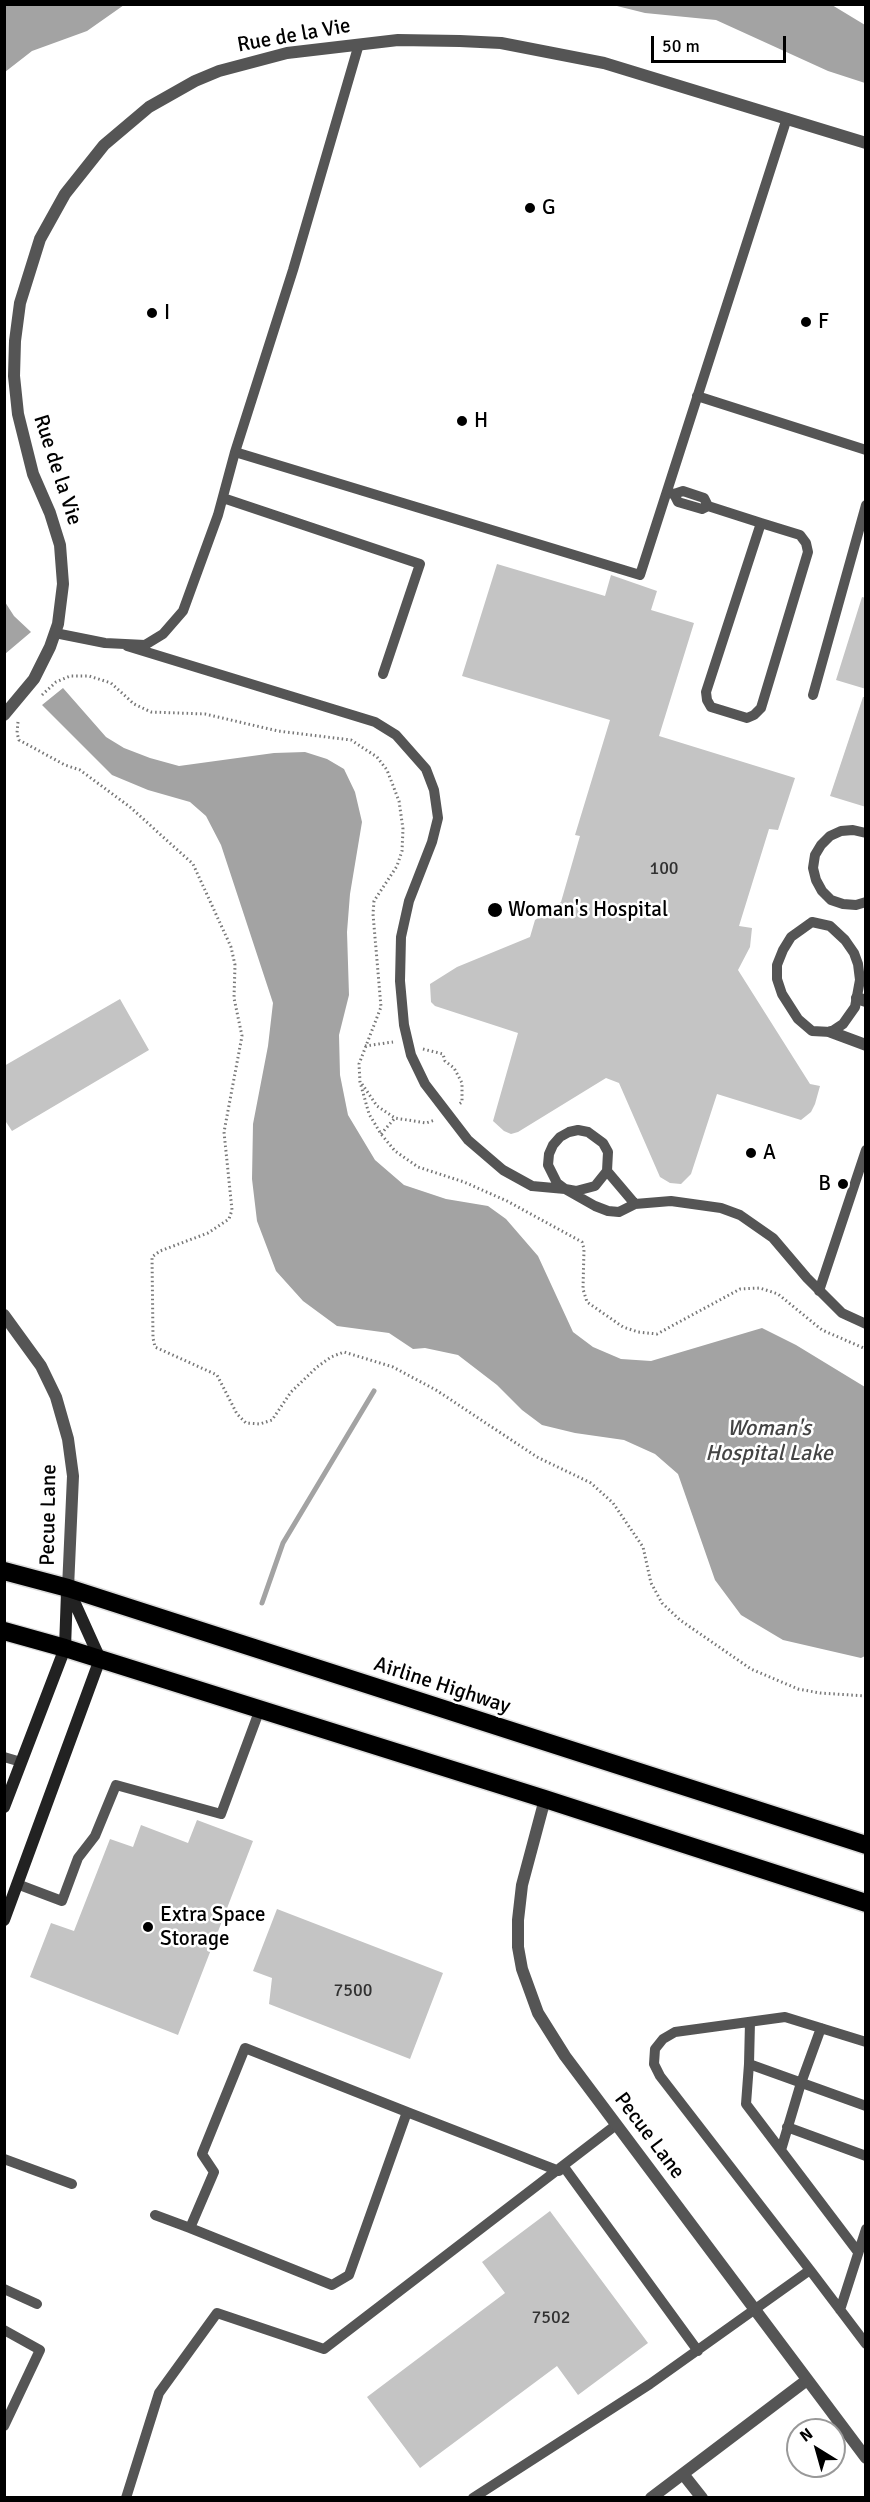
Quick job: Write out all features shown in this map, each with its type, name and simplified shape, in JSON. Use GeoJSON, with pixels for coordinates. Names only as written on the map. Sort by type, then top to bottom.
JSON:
{"type":"FeatureCollection","features":[{"type":"Feature","properties":{"kind":"highway","name":"Airline Highway"},"geometry":{"type":"LineString","coordinates":[[4,1571],[68,1588],[866,1845]]}},
{"type":"Feature","properties":{"kind":"highway"},"geometry":{"type":"LineString","coordinates":[[4,1631],[260,1709],[866,1903]]}},
{"type":"Feature","properties":{"kind":"street","name":"Rue de la Vie"},"geometry":{"type":"LineString","coordinates":[[4,715],[34,679],[55,633],[63,584],[60,545],[24,443],[18,414],[14,376],[15,341],[20,303],[34,255],[51,218],[81,171],[104,145],[149,107],[195,81],[244,64],[287,53],[359,44],[431,40],[501,43],[604,63],[866,143]]}},
{"type":"Feature","properties":{"kind":"street"},"geometry":{"type":"LineString","coordinates":[[831,1032],[866,1045]]}},
{"type":"Feature","properties":{"kind":"street","name":"Pecue Lane"},"geometry":{"type":"LineString","coordinates":[[4,1315],[41,1366],[56,1397],[68,1438],[72,1476],[68,1588]]}},
{"type":"Feature","properties":{"kind":"street"},"geometry":{"type":"LineString","coordinates":[[4,1807],[65,1648],[68,1588]]}},
{"type":"Feature","properties":{"kind":"street"},"geometry":{"type":"LineString","coordinates":[[4,1920],[100,1659],[68,1588]]}},
{"type":"Feature","properties":{"kind":"street","name":"Pecue Lane"},"geometry":{"type":"LineString","coordinates":[[545,1799],[522,1885],[518,1920],[518,1947],[531,1998],[545,2026],[616,2125],[866,2458]]}},
{"type":"Feature","properties":{"kind":"street"},"geometry":{"type":"LineString","coordinates":[[651,2498],[807,2380]]}},
{"type":"Feature","properties":{"kind":"street"},"geometry":{"type":"LineString","coordinates":[[684,2474],[702,2498]]}},
{"type":"Feature","properties":{"kind":"lane"},"geometry":{"type":"LineString","coordinates":[[127,646],[145,645],[154,640],[163,634],[183,610],[224,498],[235,452],[293,270],[359,44]]}},
{"type":"Feature","properties":{"kind":"lane"},"geometry":{"type":"LineString","coordinates":[[235,452],[640,574],[670,493],[696,396],[787,118]]}},
{"type":"Feature","properties":{"kind":"lane"},"geometry":{"type":"LineString","coordinates":[[696,396],[866,450]]}},
{"type":"Feature","properties":{"kind":"lane"},"geometry":{"type":"LineString","coordinates":[[670,493],[683,491],[704,498],[708,507],[761,523],[800,535],[806,543],[808,552],[761,708],[747,718],[711,707],[706,700],[706,692],[761,523]]}},
{"type":"Feature","properties":{"kind":"lane"},"geometry":{"type":"LineString","coordinates":[[224,498],[420,564],[383,674]]}},
{"type":"Feature","properties":{"kind":"lane"},"geometry":{"type":"LineString","coordinates":[[813,695],[866,505]]}},
{"type":"Feature","properties":{"kind":"lane"},"geometry":{"type":"LineString","coordinates":[[55,633],[127,646],[367,719],[396,735],[426,769],[434,790],[438,818],[432,842],[409,901],[401,937],[400,981],[404,1025],[411,1055],[425,1084],[468,1140],[503,1170],[532,1186],[566,1189],[576,1191],[595,1186],[607,1171],[609,1162],[603,1143],[588,1132],[578,1130],[560,1137],[549,1154],[548,1165],[557,1183],[566,1189],[608,1211],[620,1212],[635,1204],[671,1201],[721,1208],[740,1215],[773,1238],[819,1291],[842,1313],[866,1324]]}},
{"type":"Feature","properties":{"kind":"lane"},"geometry":{"type":"LineString","coordinates":[[866,833],[853,830],[841,831],[830,836],[818,850],[813,868],[822,891],[831,900],[856,905],[866,902]]}},
{"type":"Feature","properties":{"kind":"lane"},"geometry":{"type":"LineString","coordinates":[[812,922],[830,926],[845,940],[854,953],[858,964],[861,1000],[852,1015],[831,1032],[812,1031],[798,1019],[782,994],[777,979],[777,965],[791,937],[812,922]]}},
{"type":"Feature","properties":{"kind":"lane"},"geometry":{"type":"LineString","coordinates":[[819,1291],[866,1150]]}},
{"type":"Feature","properties":{"kind":"lane"},"geometry":{"type":"LineString","coordinates":[[607,1171],[635,1204]]}},
{"type":"Feature","properties":{"kind":"lane"},"geometry":{"type":"LineString","coordinates":[[17,1884],[62,1900],[78,1858],[95,1836],[116,1785],[220,1814],[260,1709]]}},
{"type":"Feature","properties":{"kind":"lane"},"geometry":{"type":"LineString","coordinates":[[4,1757],[21,1762]]}},
{"type":"Feature","properties":{"kind":"lane"},"geometry":{"type":"LineString","coordinates":[[866,2042],[785,2017],[675,2032],[663,2039],[655,2049],[654,2064],[660,2076],[866,2344]]}},
{"type":"Feature","properties":{"kind":"lane"},"geometry":{"type":"LineString","coordinates":[[750,2022],[746,2104],[858,2252]]}},
{"type":"Feature","properties":{"kind":"lane"},"geometry":{"type":"LineString","coordinates":[[781,2150],[801,2083],[821,2028]]}},
{"type":"Feature","properties":{"kind":"lane"},"geometry":{"type":"LineString","coordinates":[[190,2228],[214,2172],[202,2154],[245,2048],[407,2112],[561,2169],[698,2351]]}},
{"type":"Feature","properties":{"kind":"lane"},"geometry":{"type":"LineString","coordinates":[[749,2064],[866,2106]]}},
{"type":"Feature","properties":{"kind":"lane"},"geometry":{"type":"LineString","coordinates":[[155,2215],[332,2284],[349,2275],[407,2112]]}},
{"type":"Feature","properties":{"kind":"lane"},"geometry":{"type":"LineString","coordinates":[[126,2498],[159,2394],[217,2313],[324,2349],[616,2125]]}},
{"type":"Feature","properties":{"kind":"lane"},"geometry":{"type":"LineString","coordinates":[[787,2127],[866,2156]]}},
{"type":"Feature","properties":{"kind":"lane"},"geometry":{"type":"LineString","coordinates":[[4,2159],[72,2184]]}},
{"type":"Feature","properties":{"kind":"lane"},"geometry":{"type":"LineString","coordinates":[[840,2310],[866,2229]]}},
{"type":"Feature","properties":{"kind":"lane"},"geometry":{"type":"LineString","coordinates":[[474,2498],[698,2351],[810,2270]]}},
{"type":"Feature","properties":{"kind":"lane"},"geometry":{"type":"LineString","coordinates":[[4,2289],[37,2304]]}},
{"type":"Feature","properties":{"kind":"lane"},"geometry":{"type":"LineString","coordinates":[[4,2330],[40,2350],[4,2426]]}},
{"type":"Feature","properties":{"kind":"path"},"geometry":{"type":"LineString","coordinates":[[41,696],[56,682],[70,676],[89,676],[111,683],[134,704],[151,712],[204,714],[278,731],[351,740],[377,757],[387,770],[399,801],[403,829],[402,850],[397,866],[374,901],[373,914],[381,1007],[358,1064],[360,1082],[369,1114],[381,1134],[396,1151],[418,1167],[464,1182],[507,1201],[582,1242],[584,1249],[583,1289],[587,1302],[623,1327],[638,1332],[657,1334],[740,1289],[760,1288],[778,1294],[822,1330],[866,1349]]}},
{"type":"Feature","properties":{"kind":"path"},"geometry":{"type":"LineString","coordinates":[[22,717],[17,733],[19,740],[65,765],[80,770],[130,807],[193,864],[231,947],[235,966],[234,998],[242,1036],[224,1132],[232,1210],[229,1219],[208,1233],[160,1251],[152,1257],[155,1347],[217,1375],[237,1414],[246,1423],[260,1424],[272,1420],[291,1392],[317,1367],[344,1352],[393,1367],[436,1389],[537,1457],[591,1483],[613,1503],[643,1547],[651,1582],[662,1603],[680,1620],[752,1669],[798,1689],[866,1696]]}},
{"type":"Feature","properties":{"kind":"path"},"geometry":{"type":"LineString","coordinates":[[381,1134],[395,1118]]}},
{"type":"Feature","properties":{"kind":"water"},"geometry":{"type":"Polygon","coordinates":[[[5,4],[124,5],[87,31],[32,51],[5,72],[5,4]]]}},
{"type":"Feature","properties":{"kind":"water"},"geometry":{"type":"Polygon","coordinates":[[[613,5],[832,5],[865,25],[865,83],[828,71],[716,20],[645,13],[613,5]]]}},
{"type":"Feature","properties":{"kind":"water"},"geometry":{"type":"Polygon","coordinates":[[[5,602],[14,616],[31,632],[5,654],[5,602]]]}},
{"type":"Feature","properties":{"kind":"water","name":"Woman's Hospital Lake"},"geometry":{"type":"Polygon","coordinates":[[[63,688],[106,737],[124,748],[150,758],[179,766],[274,753],[305,752],[327,759],[344,769],[355,792],[362,822],[350,894],[347,932],[349,995],[339,1035],[340,1075],[348,1115],[375,1160],[404,1185],[446,1199],[488,1206],[506,1219],[538,1256],[573,1332],[593,1347],[621,1359],[651,1361],[762,1328],[796,1345],[865,1387],[865,1656],[861,1658],[783,1640],[741,1615],[715,1580],[678,1474],[655,1454],[624,1440],[575,1433],[542,1425],[522,1410],[497,1385],[458,1355],[425,1348],[413,1349],[389,1333],[337,1326],[303,1301],[276,1271],[257,1221],[252,1179],[253,1124],[268,1046],[273,1003],[221,845],[206,816],[190,802],[148,790],[112,775],[42,705],[63,688]]]}},
{"type":"Feature","properties":{"kind":"building"},"geometry":{"type":"Polygon","coordinates":[[[497,564],[605,596],[611,575],[657,591],[651,610],[694,623],[659,736],[795,778],[778,830],[769,829],[739,926],[752,928],[750,947],[738,970],[810,1084],[820,1086],[815,1104],[811,1112],[801,1120],[717,1094],[691,1174],[681,1184],[670,1183],[660,1177],[619,1083],[606,1078],[518,1132],[511,1134],[504,1131],[493,1121],[518,1033],[435,1006],[431,1002],[430,984],[457,967],[530,937],[535,920],[561,902],[580,836],[575,835],[610,720],[462,676],[497,564]]]}},
{"type":"Feature","properties":{"kind":"building"},"geometry":{"type":"Polygon","coordinates":[[[862,597],[866,598],[866,689],[836,680],[862,597]]]}},
{"type":"Feature","properties":{"kind":"building"},"geometry":{"type":"Polygon","coordinates":[[[863,697],[866,697],[866,807],[830,796],[863,697]]]}},
{"type":"Feature","properties":{"kind":"building"},"geometry":{"type":"Polygon","coordinates":[[[120,999],[149,1050],[12,1131],[4,1119],[4,1066],[120,999]]]}},
{"type":"Feature","properties":{"kind":"building","name":"Extra Space Storage"},"geometry":{"type":"Polygon","coordinates":[[[197,1820],[253,1841],[178,2035],[30,1977],[51,1923],[74,1931],[110,1839],[133,1847],[141,1825],[188,1843],[197,1820]]]}},
{"type":"Feature","properties":{"kind":"building"},"geometry":{"type":"Polygon","coordinates":[[[277,1909],[443,1973],[410,2059],[269,2004],[272,1978],[253,1971],[277,1909]]]}},
{"type":"Feature","properties":{"kind":"building"},"geometry":{"type":"Polygon","coordinates":[[[550,2211],[648,2343],[578,2395],[557,2366],[420,2468],[367,2397],[505,2293],[482,2262],[550,2211]]]}},
{"type":"Feature","properties":{"kind":"waterway"},"geometry":{"type":"LineString","coordinates":[[262,1603],[283,1543],[374,1391]]}},
{"type":"Feature","properties":{"kind":"place","name":"G"},"geometry":{"type":"Point","coordinates":[530,208]}},
{"type":"Feature","properties":{"kind":"place","name":"I"},"geometry":{"type":"Point","coordinates":[152,313]}},
{"type":"Feature","properties":{"kind":"place","name":"F"},"geometry":{"type":"Point","coordinates":[806,322]}},
{"type":"Feature","properties":{"kind":"place","name":"H"},"geometry":{"type":"Point","coordinates":[462,421]}},
{"type":"Feature","properties":{"kind":"place","name":"Woman's Hospital"},"geometry":{"type":"Point","coordinates":[495,910]}},
{"type":"Feature","properties":{"kind":"place","name":"A"},"geometry":{"type":"Point","coordinates":[751,1153]}},
{"type":"Feature","properties":{"kind":"place","name":"B"},"geometry":{"type":"Point","coordinates":[843,1184]}},
{"type":"Feature","properties":{"kind":"place","name":"Extra Space Storage"},"geometry":{"type":"Point","coordinates":[148,1927]}}]}
